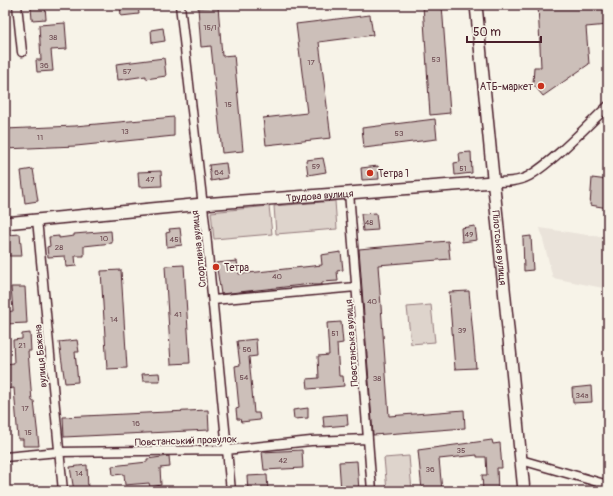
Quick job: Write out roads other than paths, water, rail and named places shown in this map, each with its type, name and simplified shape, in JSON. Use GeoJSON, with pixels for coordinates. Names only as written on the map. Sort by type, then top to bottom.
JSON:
{"type":"FeatureCollection","features":[{"type":"Feature","properties":{"kind":"main road","name":"Пілотська вулиця"},"geometry":{"type":"LineString","coordinates":[[476,5],[524,491]]}},
{"type":"Feature","properties":{"kind":"main road","name":"Трудова вулиця"},"geometry":{"type":"LineString","coordinates":[[5,224],[37,219],[203,204],[493,182]]}},
{"type":"Feature","properties":{"kind":"street"},"geometry":{"type":"LineString","coordinates":[[17,5],[22,52]]}},
{"type":"Feature","properties":{"kind":"street","name":"Спортивна вулиця"},"geometry":{"type":"LineString","coordinates":[[180,5],[203,204],[231,491]]}},
{"type":"Feature","properties":{"kind":"street","name":"Трудова вулиця"},"geometry":{"type":"LineString","coordinates":[[493,182],[513,182],[529,176],[550,160],[608,106]]}},
{"type":"Feature","properties":{"kind":"street","name":"Повстанська вулиця"},"geometry":{"type":"LineString","coordinates":[[349,192],[372,491]]}},
{"type":"Feature","properties":{"kind":"street","name":"вулиця Бажана"},"geometry":{"type":"LineString","coordinates":[[37,219],[58,452],[63,491]]}},
{"type":"Feature","properties":{"kind":"street"},"geometry":{"type":"LineString","coordinates":[[213,300],[356,287]]}},
{"type":"Feature","properties":{"kind":"street","name":"Повстанський провулок"},"geometry":{"type":"LineString","coordinates":[[5,457],[58,452],[226,450],[311,441],[368,439]]}},
{"type":"Feature","properties":{"kind":"street"},"geometry":{"type":"LineString","coordinates":[[521,460],[608,485]]}},
{"type":"Feature","properties":{"kind":"place","name":"АТБ-маркет"},"geometry":{"type":"Point","coordinates":[541,86]}},
{"type":"Feature","properties":{"kind":"place","name":"Тетра 1"},"geometry":{"type":"Point","coordinates":[370,173]}},
{"type":"Feature","properties":{"kind":"place","name":"Тетра"},"geometry":{"type":"Point","coordinates":[216,267]}}]}
